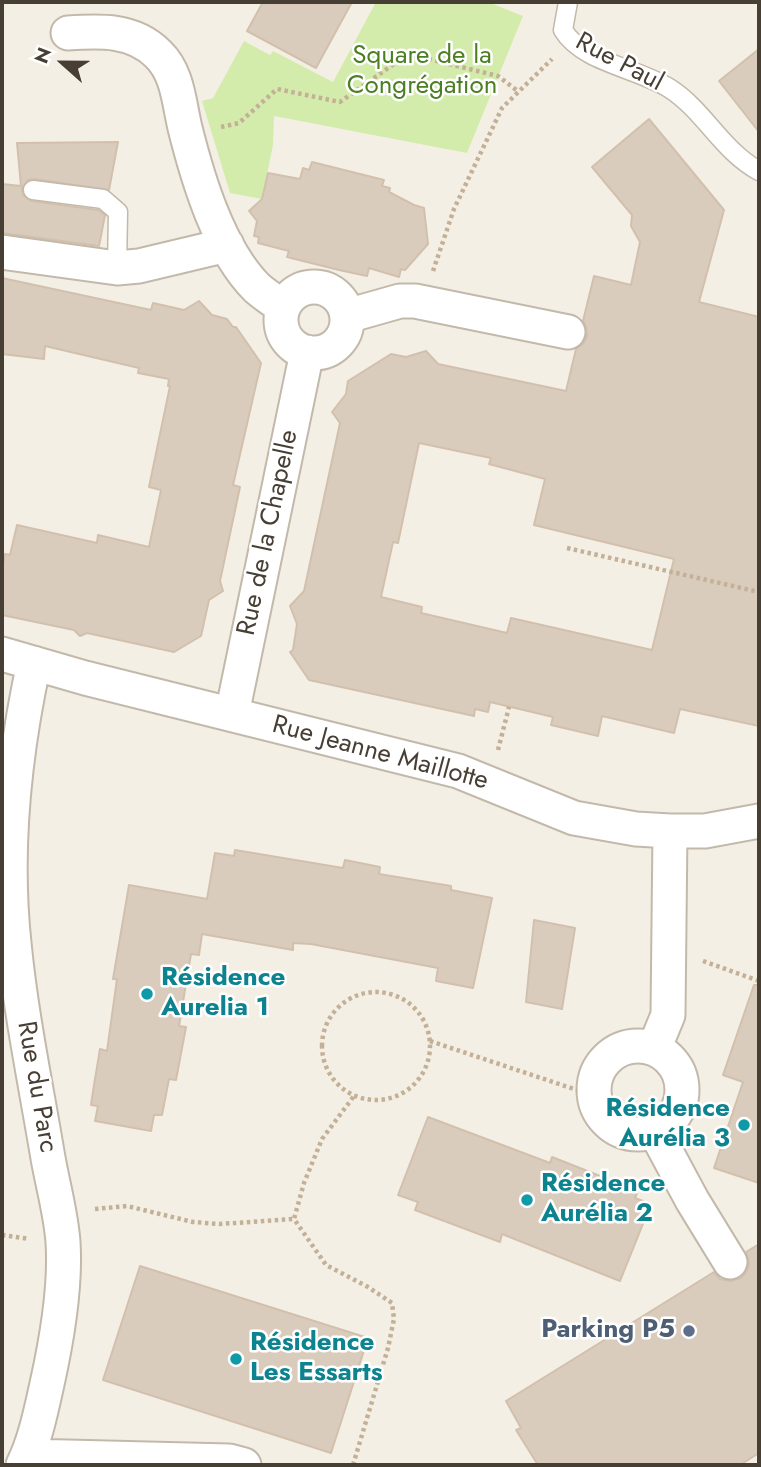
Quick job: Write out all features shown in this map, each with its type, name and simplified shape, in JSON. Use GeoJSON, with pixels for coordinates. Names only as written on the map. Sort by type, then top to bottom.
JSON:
{"type":"FeatureCollection","features":[{"type":"Feature","properties":{"kind":"street"},"geometry":{"type":"LineString","coordinates":[[68,33],[112,32],[132,38],[151,48],[166,63],[173,78],[188,140],[208,202],[227,245],[256,287],[283,307]]}},
{"type":"Feature","properties":{"kind":"street"},"geometry":{"type":"LineString","coordinates":[[2,253],[117,268],[139,266],[227,245]]}},
{"type":"Feature","properties":{"kind":"street"},"geometry":{"type":"LineString","coordinates":[[308,287],[318,287],[338,297],[346,316],[342,337],[327,350],[307,352],[298,349],[284,335],[281,326],[283,307],[297,291],[308,287]]}},
{"type":"Feature","properties":{"kind":"street"},"geometry":{"type":"LineString","coordinates":[[346,316],[400,301],[423,301],[568,331]]}},
{"type":"Feature","properties":{"kind":"street","name":"Rue de la Chapelle"},"geometry":{"type":"LineString","coordinates":[[232,714],[307,352]]}},
{"type":"Feature","properties":{"kind":"street","name":"Rue Jeanne Maillotte"},"geometry":{"type":"LineString","coordinates":[[2,654],[425,762],[490,782],[574,818],[636,829],[670,831],[705,831],[759,821]]}},
{"type":"Feature","properties":{"kind":"street","name":"Rue du Parc"},"geometry":{"type":"LineString","coordinates":[[25,1461],[54,1352],[63,1244],[28,1043],[14,943],[10,891],[14,783],[34,663]]}},
{"type":"Feature","properties":{"kind":"street"},"geometry":{"type":"LineString","coordinates":[[654,1049],[668,1015],[670,831]]}},
{"type":"Feature","properties":{"kind":"street"},"geometry":{"type":"LineString","coordinates":[[640,1046],[654,1049],[667,1057],[676,1068],[682,1097],[677,1111],[668,1123],[655,1131],[627,1133],[614,1128],[603,1118],[594,1096],[596,1077],[602,1064],[613,1054],[626,1048],[640,1046]]}},
{"type":"Feature","properties":{"kind":"street"},"geometry":{"type":"LineString","coordinates":[[655,1131],[730,1262]]}},
{"type":"Feature","properties":{"kind":"street"},"geometry":{"type":"LineString","coordinates":[[25,1461],[229,1461],[244,1465]]}},
{"type":"Feature","properties":{"kind":"lane","name":"Rue Paul"},"geometry":{"type":"LineString","coordinates":[[568,2],[563,30],[570,41],[587,52],[670,89],[682,98],[724,145],[759,171]]}},
{"type":"Feature","properties":{"kind":"lane"},"geometry":{"type":"LineString","coordinates":[[33,190],[103,199],[118,212],[117,268]]}},
{"type":"Feature","properties":{"kind":"path"},"geometry":{"type":"LineString","coordinates":[[423,301],[454,209],[502,108],[570,41]]}},
{"type":"Feature","properties":{"kind":"path"},"geometry":{"type":"LineString","coordinates":[[188,140],[211,129],[239,122],[277,89],[340,102],[408,54],[498,76],[519,92]]}},
{"type":"Feature","properties":{"kind":"path"},"geometry":{"type":"LineString","coordinates":[[567,548],[759,592]]}},
{"type":"Feature","properties":{"kind":"path"},"geometry":{"type":"LineString","coordinates":[[490,782],[509,707]]}},
{"type":"Feature","properties":{"kind":"path"},"geometry":{"type":"LineString","coordinates":[[669,948],[759,981]]}},
{"type":"Feature","properties":{"kind":"path"},"geometry":{"type":"LineString","coordinates":[[372,992],[390,993],[406,1000],[419,1012],[428,1028],[430,1041],[428,1064],[419,1079],[406,1092],[389,1099],[372,1100],[354,1096],[339,1086],[328,1072],[323,1055],[323,1037],[329,1020],[340,1006],[355,996],[372,992]]}},
{"type":"Feature","properties":{"kind":"path"},"geometry":{"type":"LineString","coordinates":[[430,1041],[594,1096]]}},
{"type":"Feature","properties":{"kind":"path"},"geometry":{"type":"LineString","coordinates":[[294,1219],[304,1183],[322,1139],[354,1096]]}},
{"type":"Feature","properties":{"kind":"path"},"geometry":{"type":"LineString","coordinates":[[60,1218],[94,1209],[127,1206],[193,1222],[220,1224],[294,1219]]}},
{"type":"Feature","properties":{"kind":"path"},"geometry":{"type":"LineString","coordinates":[[294,1219],[326,1265],[392,1303],[394,1319],[388,1349],[353,1465]]}},
{"type":"Feature","properties":{"kind":"green space","name":"Square de la Congrégation"},"geometry":{"type":"Polygon","coordinates":[[[376,2],[488,2],[523,16],[467,153],[274,116],[273,145],[262,199],[230,193],[202,101],[213,98],[244,41],[270,55],[273,51],[333,82],[376,2]]]}},
{"type":"Feature","properties":{"kind":"building"},"geometry":{"type":"Polygon","coordinates":[[[263,2],[352,2],[316,68],[247,31],[263,2]]]}},
{"type":"Feature","properties":{"kind":"building"},"geometry":{"type":"Polygon","coordinates":[[[759,49],[759,132],[719,81],[759,49]]]}},
{"type":"Feature","properties":{"kind":"building"},"geometry":{"type":"Polygon","coordinates":[[[649,119],[724,210],[699,302],[759,317],[759,726],[680,709],[674,733],[602,716],[598,736],[551,725],[553,717],[490,702],[488,712],[475,709],[474,716],[309,680],[290,652],[293,650],[297,624],[290,606],[304,591],[340,423],[332,412],[346,394],[348,381],[391,354],[406,357],[426,351],[438,364],[566,391],[576,349],[583,344],[587,336],[583,321],[594,276],[631,285],[640,242],[631,226],[632,215],[592,167],[649,119]],[[419,443],[398,543],[393,542],[381,597],[422,607],[421,613],[507,633],[511,618],[652,650],[674,559],[534,525],[545,479],[489,464],[491,458],[419,443]]]}},
{"type":"Feature","properties":{"kind":"building"},"geometry":{"type":"Polygon","coordinates":[[[118,142],[109,190],[34,179],[28,180],[22,188],[23,195],[31,201],[98,210],[105,215],[99,246],[2,233],[2,184],[21,186],[17,143],[118,142]]]}},
{"type":"Feature","properties":{"kind":"building"},"geometry":{"type":"Polygon","coordinates":[[[312,162],[384,180],[382,186],[390,188],[389,192],[424,208],[428,244],[405,270],[401,269],[399,277],[369,268],[367,276],[339,270],[287,257],[289,251],[258,243],[259,237],[254,236],[257,221],[249,211],[262,199],[268,173],[300,179],[303,168],[309,170],[312,162]]]}},
{"type":"Feature","properties":{"kind":"building"},"geometry":{"type":"Polygon","coordinates":[[[2,278],[151,310],[153,303],[184,310],[199,301],[212,315],[227,319],[236,327],[261,363],[233,485],[240,487],[220,581],[223,591],[209,600],[201,636],[174,652],[87,633],[80,636],[74,630],[2,615],[2,570],[5,554],[10,555],[17,525],[97,543],[98,535],[149,547],[161,490],[149,487],[170,386],[169,379],[138,373],[139,368],[45,346],[44,359],[2,354],[2,278]]]}},
{"type":"Feature","properties":{"kind":"building"},"geometry":{"type":"Polygon","coordinates":[[[235,850],[343,868],[345,860],[380,867],[379,874],[451,886],[451,890],[492,898],[473,988],[436,981],[438,968],[311,944],[293,943],[293,950],[202,934],[199,955],[191,954],[179,1026],[186,1027],[176,1080],[169,1079],[162,1115],[154,1115],[151,1131],[95,1121],[98,1106],[91,1105],[100,1049],[107,1051],[117,979],[113,979],[129,885],[207,899],[215,853],[234,856],[235,850]]]}},
{"type":"Feature","properties":{"kind":"building"},"geometry":{"type":"Polygon","coordinates":[[[534,920],[575,928],[562,1009],[526,1002],[534,920]]]}},
{"type":"Feature","properties":{"kind":"building","name":"Résidence Aurélia 3"},"geometry":{"type":"Polygon","coordinates":[[[754,985],[759,985],[759,1183],[714,1168],[743,1082],[723,1075],[754,985]]]}},
{"type":"Feature","properties":{"kind":"building","name":"Résidence Aurélia 2"},"geometry":{"type":"Polygon","coordinates":[[[428,1117],[550,1163],[552,1157],[638,1191],[635,1198],[651,1204],[620,1281],[502,1234],[500,1242],[415,1210],[418,1202],[398,1195],[428,1117]]]}},
{"type":"Feature","properties":{"kind":"building","name":"Parking P5"},"geometry":{"type":"Polygon","coordinates":[[[759,1244],[759,1453],[740,1465],[538,1465],[516,1430],[521,1428],[506,1401],[714,1272],[720,1279],[730,1281],[741,1278],[747,1271],[749,1262],[746,1252],[759,1244]]]}},
{"type":"Feature","properties":{"kind":"building","name":"Résidence Les Essarts"},"geometry":{"type":"Polygon","coordinates":[[[140,1266],[368,1338],[331,1453],[103,1380],[140,1266]]]}},
{"type":"Feature","properties":{"kind":"place","name":"Résidence Aurelia 1"},"geometry":{"type":"Point","coordinates":[147,994]}},
{"type":"Feature","properties":{"kind":"place","name":"Résidence Aurélia 3"},"geometry":{"type":"Point","coordinates":[744,1125]}},
{"type":"Feature","properties":{"kind":"place","name":"Résidence Aurélia 2"},"geometry":{"type":"Point","coordinates":[527,1200]}},
{"type":"Feature","properties":{"kind":"place","name":"Parking P5"},"geometry":{"type":"Point","coordinates":[689,1331]}},
{"type":"Feature","properties":{"kind":"place","name":"Résidence Les Essarts"},"geometry":{"type":"Point","coordinates":[236,1359]}}]}
